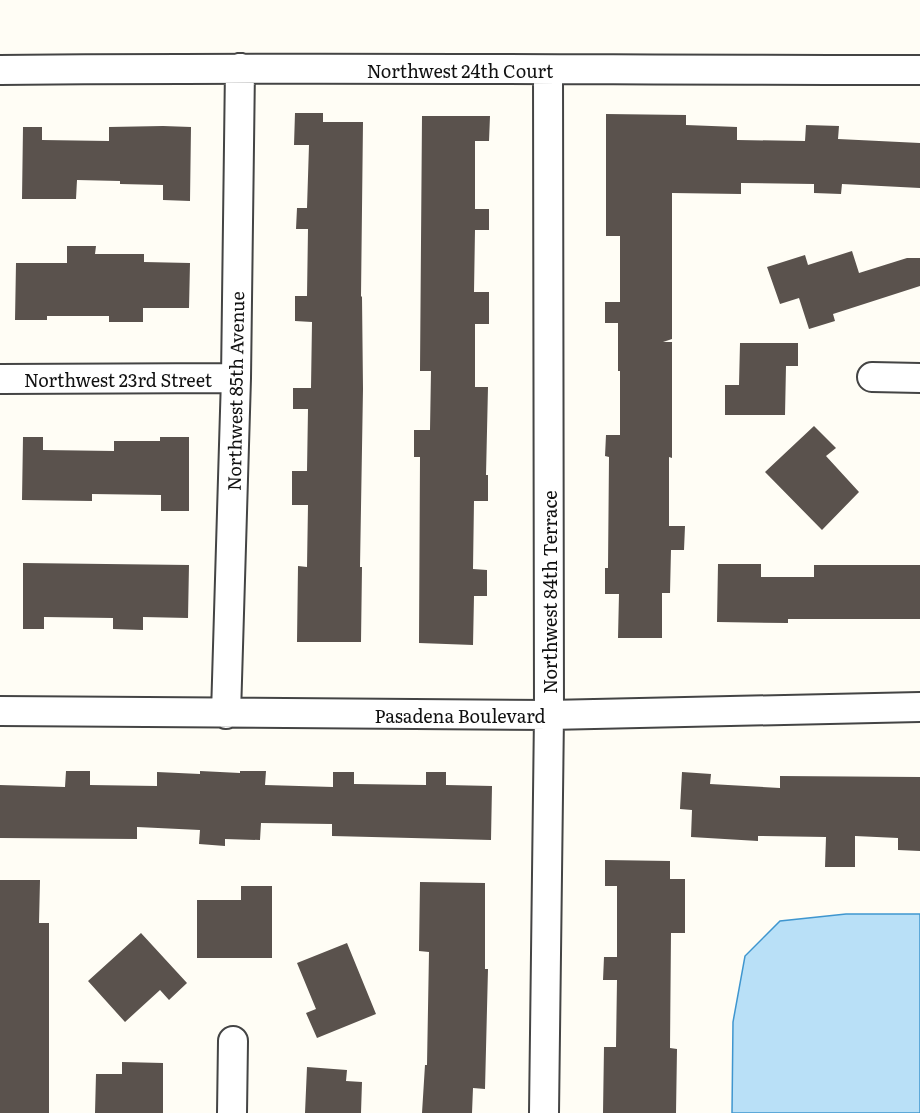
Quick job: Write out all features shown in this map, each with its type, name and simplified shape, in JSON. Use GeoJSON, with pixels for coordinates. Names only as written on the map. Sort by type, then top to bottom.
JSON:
{"type":"FeatureCollection","features":[{"type":"Feature","properties":{"kind":"street","name":"Northwest 24th Court"},"geometry":{"type":"LineString","coordinates":[[0,70],[240,68],[920,70]]}},
{"type":"Feature","properties":{"kind":"street","name":"Northwest 85th Avenue"},"geometry":{"type":"LineString","coordinates":[[226,714],[236,378],[240,68]]}},
{"type":"Feature","properties":{"kind":"street","name":"Northwest 84th Terrace"},"geometry":{"type":"LineString","coordinates":[[544,1113],[549,716],[548,70]]}},
{"type":"Feature","properties":{"kind":"street"},"geometry":{"type":"LineString","coordinates":[[872,377],[920,378]]}},
{"type":"Feature","properties":{"kind":"street","name":"Northwest 23rd Street"},"geometry":{"type":"LineString","coordinates":[[0,379],[236,378]]}},
{"type":"Feature","properties":{"kind":"street","name":"Pasadena Boulevard"},"geometry":{"type":"LineString","coordinates":[[0,711],[549,716],[920,707]]}},
{"type":"Feature","properties":{"kind":"street"},"geometry":{"type":"LineString","coordinates":[[232,1113],[233,1041]]}},
{"type":"Feature","properties":{"kind":"water"},"geometry":{"type":"Polygon","coordinates":[[[846,914],[920,914],[920,1113],[732,1113],[733,1022],[745,956],[780,921],[846,914]]]}},
{"type":"Feature","properties":{"kind":"building"},"geometry":{"type":"Polygon","coordinates":[[[295,113],[323,113],[323,122],[363,122],[361,642],[297,642],[298,566],[307,567],[308,505],[292,505],[292,471],[307,471],[308,409],[293,409],[293,388],[311,388],[312,322],[295,321],[295,296],[307,296],[308,229],[296,229],[297,208],[307,208],[309,145],[294,145],[295,113]]]}},
{"type":"Feature","properties":{"kind":"building"},"geometry":{"type":"Polygon","coordinates":[[[606,114],[686,115],[686,125],[737,127],[737,140],[805,141],[806,125],[839,126],[838,139],[920,143],[920,188],[842,184],[841,194],[814,193],[814,184],[741,183],[741,194],[672,193],[672,339],[663,342],[672,342],[672,458],[669,457],[669,526],[685,526],[684,550],[671,550],[670,593],[662,593],[662,638],[618,638],[619,594],[605,594],[605,568],[608,568],[609,457],[605,456],[606,435],[620,435],[618,323],[605,323],[605,302],[620,302],[620,236],[606,236],[606,114]]]}},
{"type":"Feature","properties":{"kind":"building"},"geometry":{"type":"Polygon","coordinates":[[[422,116],[490,116],[489,141],[475,141],[475,209],[489,209],[489,230],[475,230],[474,292],[489,292],[489,324],[475,324],[475,387],[488,387],[486,475],[488,475],[488,501],[474,501],[473,569],[487,570],[487,596],[474,596],[473,645],[419,643],[420,457],[414,457],[414,430],[430,430],[431,371],[420,371],[422,116]]]}},
{"type":"Feature","properties":{"kind":"building"},"geometry":{"type":"Polygon","coordinates":[[[23,127],[42,127],[42,140],[109,141],[109,127],[191,127],[190,201],[163,200],[163,185],[77,180],[76,199],[22,199],[23,127]]]}},
{"type":"Feature","properties":{"kind":"building"},"geometry":{"type":"Polygon","coordinates":[[[67,246],[96,246],[95,254],[144,254],[144,262],[190,263],[189,308],[143,308],[143,322],[109,322],[109,316],[47,316],[47,320],[15,320],[16,263],[67,263],[67,246]]]}},
{"type":"Feature","properties":{"kind":"building"},"geometry":{"type":"Polygon","coordinates":[[[852,251],[859,273],[907,258],[920,258],[920,286],[833,314],[835,321],[809,329],[799,298],[780,304],[767,267],[805,255],[808,265],[852,251]]]}},
{"type":"Feature","properties":{"kind":"building"},"geometry":{"type":"Polygon","coordinates":[[[740,343],[798,343],[798,366],[786,366],[785,415],[725,415],[725,385],[739,385],[740,343]]]}},
{"type":"Feature","properties":{"kind":"building"},"geometry":{"type":"Polygon","coordinates":[[[814,426],[836,448],[826,456],[859,492],[822,530],[765,472],[814,426]]]}},
{"type":"Feature","properties":{"kind":"building"},"geometry":{"type":"Polygon","coordinates":[[[23,437],[43,437],[43,450],[114,451],[114,441],[160,441],[160,437],[189,437],[189,511],[161,511],[161,495],[92,494],[92,501],[22,500],[23,437]]]}},
{"type":"Feature","properties":{"kind":"building"},"geometry":{"type":"Polygon","coordinates":[[[23,563],[189,565],[188,618],[143,617],[143,630],[113,629],[113,618],[44,617],[44,629],[23,629],[23,563]]]}},
{"type":"Feature","properties":{"kind":"building"},"geometry":{"type":"Polygon","coordinates":[[[718,564],[761,564],[761,577],[814,577],[814,565],[920,565],[920,619],[788,619],[788,623],[717,622],[718,564]]]}},
{"type":"Feature","properties":{"kind":"building"},"geometry":{"type":"Polygon","coordinates":[[[66,771],[90,771],[90,785],[157,786],[157,772],[200,774],[200,771],[240,773],[240,771],[266,771],[265,785],[333,787],[333,772],[354,772],[354,784],[426,785],[426,772],[446,772],[446,785],[492,786],[491,840],[332,836],[332,824],[261,823],[260,840],[225,839],[225,846],[199,844],[200,830],[137,827],[137,839],[0,838],[0,785],[65,787],[66,771]]]}},
{"type":"Feature","properties":{"kind":"building"},"geometry":{"type":"Polygon","coordinates":[[[682,772],[711,774],[710,784],[780,788],[780,776],[920,777],[920,851],[898,850],[898,838],[855,836],[855,867],[825,867],[826,837],[758,836],[758,841],[691,837],[692,810],[680,809],[682,772]]]}},
{"type":"Feature","properties":{"kind":"building"},"geometry":{"type":"Polygon","coordinates":[[[605,860],[670,861],[670,879],[685,879],[685,933],[671,933],[670,1048],[677,1049],[676,1113],[603,1113],[604,1047],[616,1047],[617,980],[603,980],[604,957],[617,957],[617,886],[605,886],[605,860]]]}},
{"type":"Feature","properties":{"kind":"building"},"geometry":{"type":"Polygon","coordinates":[[[0,880],[40,880],[39,923],[49,923],[49,1113],[0,1113],[0,880]]]}},
{"type":"Feature","properties":{"kind":"building"},"geometry":{"type":"Polygon","coordinates":[[[420,882],[485,883],[485,969],[488,969],[485,1089],[473,1088],[472,1113],[422,1113],[425,1065],[427,1065],[429,952],[419,951],[420,882]]]}},
{"type":"Feature","properties":{"kind":"building"},"geometry":{"type":"Polygon","coordinates":[[[241,886],[272,886],[272,958],[197,958],[197,900],[241,900],[241,886]]]}},
{"type":"Feature","properties":{"kind":"building"},"geometry":{"type":"Polygon","coordinates":[[[141,933],[187,983],[169,1000],[160,990],[125,1022],[88,981],[141,933]]]}},
{"type":"Feature","properties":{"kind":"building"},"geometry":{"type":"Polygon","coordinates":[[[347,943],[376,1014],[317,1038],[306,1013],[316,1009],[297,963],[347,943]]]}},
{"type":"Feature","properties":{"kind":"building"},"geometry":{"type":"Polygon","coordinates":[[[122,1062],[163,1063],[163,1113],[95,1113],[96,1074],[122,1074],[122,1062]]]}},
{"type":"Feature","properties":{"kind":"building"},"geometry":{"type":"Polygon","coordinates":[[[307,1067],[347,1070],[346,1081],[362,1082],[361,1113],[305,1113],[307,1067]]]}}]}
